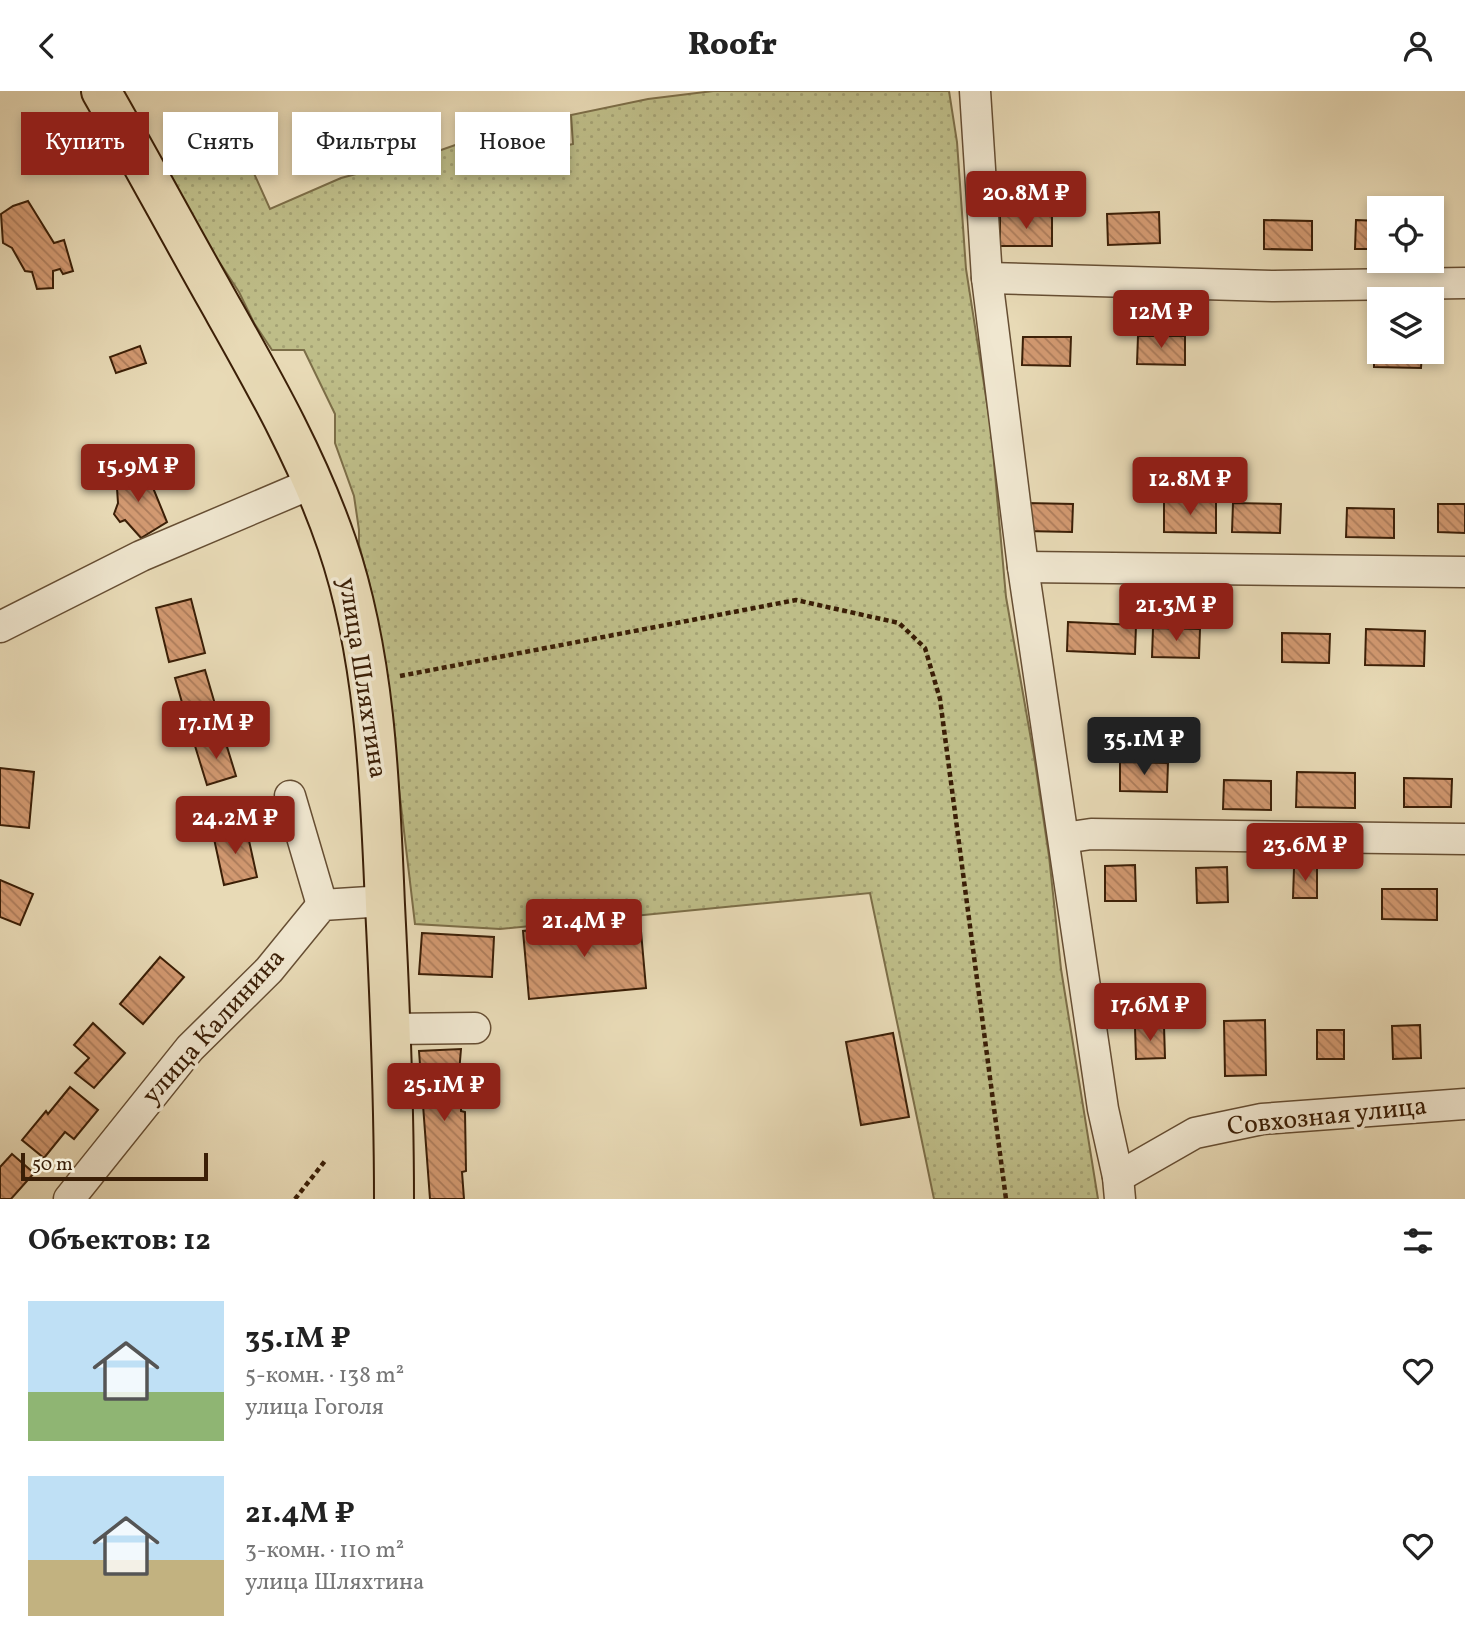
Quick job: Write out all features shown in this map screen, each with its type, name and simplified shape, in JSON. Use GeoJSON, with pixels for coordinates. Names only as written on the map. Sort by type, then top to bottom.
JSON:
{"type":"FeatureCollection","features":[{"type":"Feature","properties":{"kind":"main road","name":"улица Шляхтина"},"geometry":{"type":"LineString","coordinates":[[101,91],[272,395],[315,482],[339,548],[368,682],[383,817],[394,1199]]}},
{"type":"Feature","properties":{"kind":"street"},"geometry":{"type":"LineString","coordinates":[[975,91],[988,278],[1023,567],[1103,1109],[1119,1188]]}},
{"type":"Feature","properties":{"kind":"street"},"geometry":{"type":"LineString","coordinates":[[988,278],[1274,286],[1465,283]]}},
{"type":"Feature","properties":{"kind":"street"},"geometry":{"type":"LineString","coordinates":[[0,627],[141,555],[315,482]]}},
{"type":"Feature","properties":{"kind":"street"},"geometry":{"type":"LineString","coordinates":[[1023,567],[1465,572]]}},
{"type":"Feature","properties":{"kind":"street"},"geometry":{"type":"LineString","coordinates":[[290,796],[322,905],[385,901]]}},
{"type":"Feature","properties":{"kind":"street"},"geometry":{"type":"LineString","coordinates":[[1064,838],[1091,834],[1465,839]]}},
{"type":"Feature","properties":{"kind":"street","name":"улица Калинина"},"geometry":{"type":"LineString","coordinates":[[69,1199],[190,1048],[269,970],[322,905]]}},
{"type":"Feature","properties":{"kind":"street"},"geometry":{"type":"LineString","coordinates":[[391,1029],[475,1028]]}},
{"type":"Feature","properties":{"kind":"street","name":"Совхозная улица"},"geometry":{"type":"LineString","coordinates":[[1119,1188],[1195,1133],[1262,1119],[1465,1104]]}},
{"type":"Feature","properties":{"kind":"path"},"geometry":{"type":"LineString","coordinates":[[368,682],[796,600],[899,623],[925,648],[940,699],[1006,1199]]}},
{"type":"Feature","properties":{"kind":"path"},"geometry":{"type":"LineString","coordinates":[[295,1199],[325,1161]]}},
{"type":"Feature","properties":{"kind":"shaded area"},"geometry":{"type":"Polygon","coordinates":[[[713,91],[949,91],[957,142],[966,269],[991,429],[1006,597],[1035,762],[1049,856],[1061,969],[1098,1199],[934,1199],[870,893],[500,929],[415,924],[384,662],[359,545],[354,496],[335,443],[335,414],[304,350],[272,350],[254,323],[239,292],[160,172],[163,171],[163,175],[255,175],[270,209],[352,175],[441,175],[441,150],[455,145],[455,175],[570,175],[570,145],[573,144],[571,115],[648,99],[713,91]]]}},
{"type":"Feature","properties":{"kind":"building"},"geometry":{"type":"Polygon","coordinates":[[[28,201],[54,243],[64,240],[73,271],[63,274],[60,269],[53,271],[53,288],[37,289],[32,272],[25,271],[12,248],[3,243],[1,214],[28,201]]]}},
{"type":"Feature","properties":{"kind":"building"},"geometry":{"type":"Polygon","coordinates":[[[1159,212],[1160,243],[1108,245],[1107,214],[1159,212]]]}},
{"type":"Feature","properties":{"kind":"building"},"geometry":{"type":"Polygon","coordinates":[[[1000,215],[1052,215],[1052,246],[1000,246],[1000,215]]]}},
{"type":"Feature","properties":{"kind":"building"},"geometry":{"type":"Polygon","coordinates":[[[1264,220],[1312,221],[1312,250],[1264,249],[1264,220]]]}},
{"type":"Feature","properties":{"kind":"building"},"geometry":{"type":"Polygon","coordinates":[[[1356,220],[1367,220],[1367,249],[1355,249],[1356,220]]]}},
{"type":"Feature","properties":{"kind":"building"},"geometry":{"type":"Polygon","coordinates":[[[1138,336],[1185,336],[1185,365],[1137,364],[1138,336]]]}},
{"type":"Feature","properties":{"kind":"building"},"geometry":{"type":"Polygon","coordinates":[[[1023,337],[1071,337],[1070,366],[1022,365],[1023,337]]]}},
{"type":"Feature","properties":{"kind":"building"},"geometry":{"type":"Polygon","coordinates":[[[140,346],[146,363],[116,373],[110,357],[140,346]]]}},
{"type":"Feature","properties":{"kind":"building"},"geometry":{"type":"Polygon","coordinates":[[[1374,364],[1421,364],[1421,368],[1374,367],[1374,364]]]}},
{"type":"Feature","properties":{"kind":"building"},"geometry":{"type":"Polygon","coordinates":[[[132,468],[135,482],[149,478],[167,522],[141,538],[125,520],[120,522],[114,514],[118,503],[116,474],[132,468]]]}},
{"type":"Feature","properties":{"kind":"building"},"geometry":{"type":"Polygon","coordinates":[[[1164,501],[1216,502],[1216,533],[1164,532],[1164,501]]]}},
{"type":"Feature","properties":{"kind":"building"},"geometry":{"type":"Polygon","coordinates":[[[1026,503],[1073,504],[1072,532],[1025,531],[1026,503]]]}},
{"type":"Feature","properties":{"kind":"building"},"geometry":{"type":"Polygon","coordinates":[[[1233,503],[1281,504],[1280,533],[1232,532],[1233,503]]]}},
{"type":"Feature","properties":{"kind":"building"},"geometry":{"type":"Polygon","coordinates":[[[1438,504],[1465,504],[1465,533],[1438,532],[1438,504]]]}},
{"type":"Feature","properties":{"kind":"building"},"geometry":{"type":"Polygon","coordinates":[[[1347,508],[1394,509],[1394,538],[1346,537],[1347,508]]]}},
{"type":"Feature","properties":{"kind":"building"},"geometry":{"type":"Polygon","coordinates":[[[191,599],[205,653],[169,662],[156,608],[191,599]]]}},
{"type":"Feature","properties":{"kind":"building"},"geometry":{"type":"Polygon","coordinates":[[[1068,622],[1136,625],[1135,654],[1067,651],[1068,622]]]}},
{"type":"Feature","properties":{"kind":"building"},"geometry":{"type":"Polygon","coordinates":[[[1153,628],[1200,629],[1199,658],[1152,657],[1153,628]]]}},
{"type":"Feature","properties":{"kind":"building"},"geometry":{"type":"Polygon","coordinates":[[[1366,629],[1425,631],[1424,666],[1365,665],[1366,629]]]}},
{"type":"Feature","properties":{"kind":"building"},"geometry":{"type":"Polygon","coordinates":[[[1282,633],[1330,634],[1329,663],[1282,662],[1282,633]]]}},
{"type":"Feature","properties":{"kind":"building"},"geometry":{"type":"Polygon","coordinates":[[[205,670],[217,711],[187,720],[175,678],[205,670]]]}},
{"type":"Feature","properties":{"kind":"building"},"geometry":{"type":"Polygon","coordinates":[[[224,737],[236,776],[207,785],[195,746],[224,737]]]}},
{"type":"Feature","properties":{"kind":"building"},"geometry":{"type":"Polygon","coordinates":[[[1120,762],[1168,763],[1167,792],[1120,791],[1120,762]]]}},
{"type":"Feature","properties":{"kind":"building"},"geometry":{"type":"Polygon","coordinates":[[[0,768],[34,772],[29,828],[0,825],[0,768]]]}},
{"type":"Feature","properties":{"kind":"building"},"geometry":{"type":"Polygon","coordinates":[[[1297,772],[1355,773],[1355,808],[1296,807],[1297,772]]]}},
{"type":"Feature","properties":{"kind":"building"},"geometry":{"type":"Polygon","coordinates":[[[1404,778],[1452,779],[1451,807],[1404,807],[1404,778]]]}},
{"type":"Feature","properties":{"kind":"building"},"geometry":{"type":"Polygon","coordinates":[[[1224,780],[1271,781],[1271,810],[1223,809],[1224,780]]]}},
{"type":"Feature","properties":{"kind":"building"},"geometry":{"type":"Polygon","coordinates":[[[246,827],[257,877],[224,885],[213,834],[246,827]]]}},
{"type":"Feature","properties":{"kind":"building"},"geometry":{"type":"Polygon","coordinates":[[[1135,865],[1136,901],[1105,901],[1105,866],[1135,865]]]}},
{"type":"Feature","properties":{"kind":"building"},"geometry":{"type":"Polygon","coordinates":[[[1227,867],[1228,902],[1197,903],[1196,868],[1227,867]]]}},
{"type":"Feature","properties":{"kind":"building"},"geometry":{"type":"Polygon","coordinates":[[[1294,868],[1317,868],[1317,898],[1293,898],[1294,868]]]}},
{"type":"Feature","properties":{"kind":"building"},"geometry":{"type":"Polygon","coordinates":[[[0,880],[33,894],[20,925],[0,917],[0,880]]]}},
{"type":"Feature","properties":{"kind":"building"},"geometry":{"type":"Polygon","coordinates":[[[1382,889],[1437,889],[1437,920],[1382,919],[1382,889]]]}},
{"type":"Feature","properties":{"kind":"building"},"geometry":{"type":"Polygon","coordinates":[[[640,920],[646,988],[529,999],[523,931],[640,920]]]}},
{"type":"Feature","properties":{"kind":"building"},"geometry":{"type":"Polygon","coordinates":[[[422,933],[494,937],[492,977],[419,974],[422,933]]]}},
{"type":"Feature","properties":{"kind":"building"},"geometry":{"type":"Polygon","coordinates":[[[160,957],[184,977],[143,1024],[120,1004],[160,957]]]}},
{"type":"Feature","properties":{"kind":"building"},"geometry":{"type":"Polygon","coordinates":[[[1265,1020],[1266,1075],[1225,1076],[1224,1021],[1265,1020]]]}},
{"type":"Feature","properties":{"kind":"building"},"geometry":{"type":"Polygon","coordinates":[[[93,1023],[125,1053],[94,1088],[75,1073],[89,1058],[74,1045],[93,1023]]]}},
{"type":"Feature","properties":{"kind":"building"},"geometry":{"type":"Polygon","coordinates":[[[1420,1025],[1421,1058],[1393,1059],[1392,1026],[1420,1025]]]}},
{"type":"Feature","properties":{"kind":"building"},"geometry":{"type":"Polygon","coordinates":[[[1164,1026],[1165,1058],[1136,1059],[1135,1027],[1164,1026]]]}},
{"type":"Feature","properties":{"kind":"building"},"geometry":{"type":"Polygon","coordinates":[[[1317,1030],[1344,1030],[1344,1059],[1317,1059],[1317,1030]]]}},
{"type":"Feature","properties":{"kind":"building"},"geometry":{"type":"Polygon","coordinates":[[[893,1033],[909,1117],[861,1125],[846,1042],[893,1033]]]}},
{"type":"Feature","properties":{"kind":"building"},"geometry":{"type":"Polygon","coordinates":[[[461,1049],[458,1085],[462,1085],[461,1111],[465,1112],[466,1171],[462,1172],[464,1199],[430,1199],[419,1051],[461,1049]]]}},
{"type":"Feature","properties":{"kind":"building"},"geometry":{"type":"Polygon","coordinates":[[[70,1087],[98,1110],[74,1139],[65,1132],[44,1158],[22,1140],[70,1087]]]}},
{"type":"Feature","properties":{"kind":"building"},"geometry":{"type":"Polygon","coordinates":[[[12,1154],[34,1173],[11,1199],[0,1199],[0,1167],[12,1154]]]}}]}
